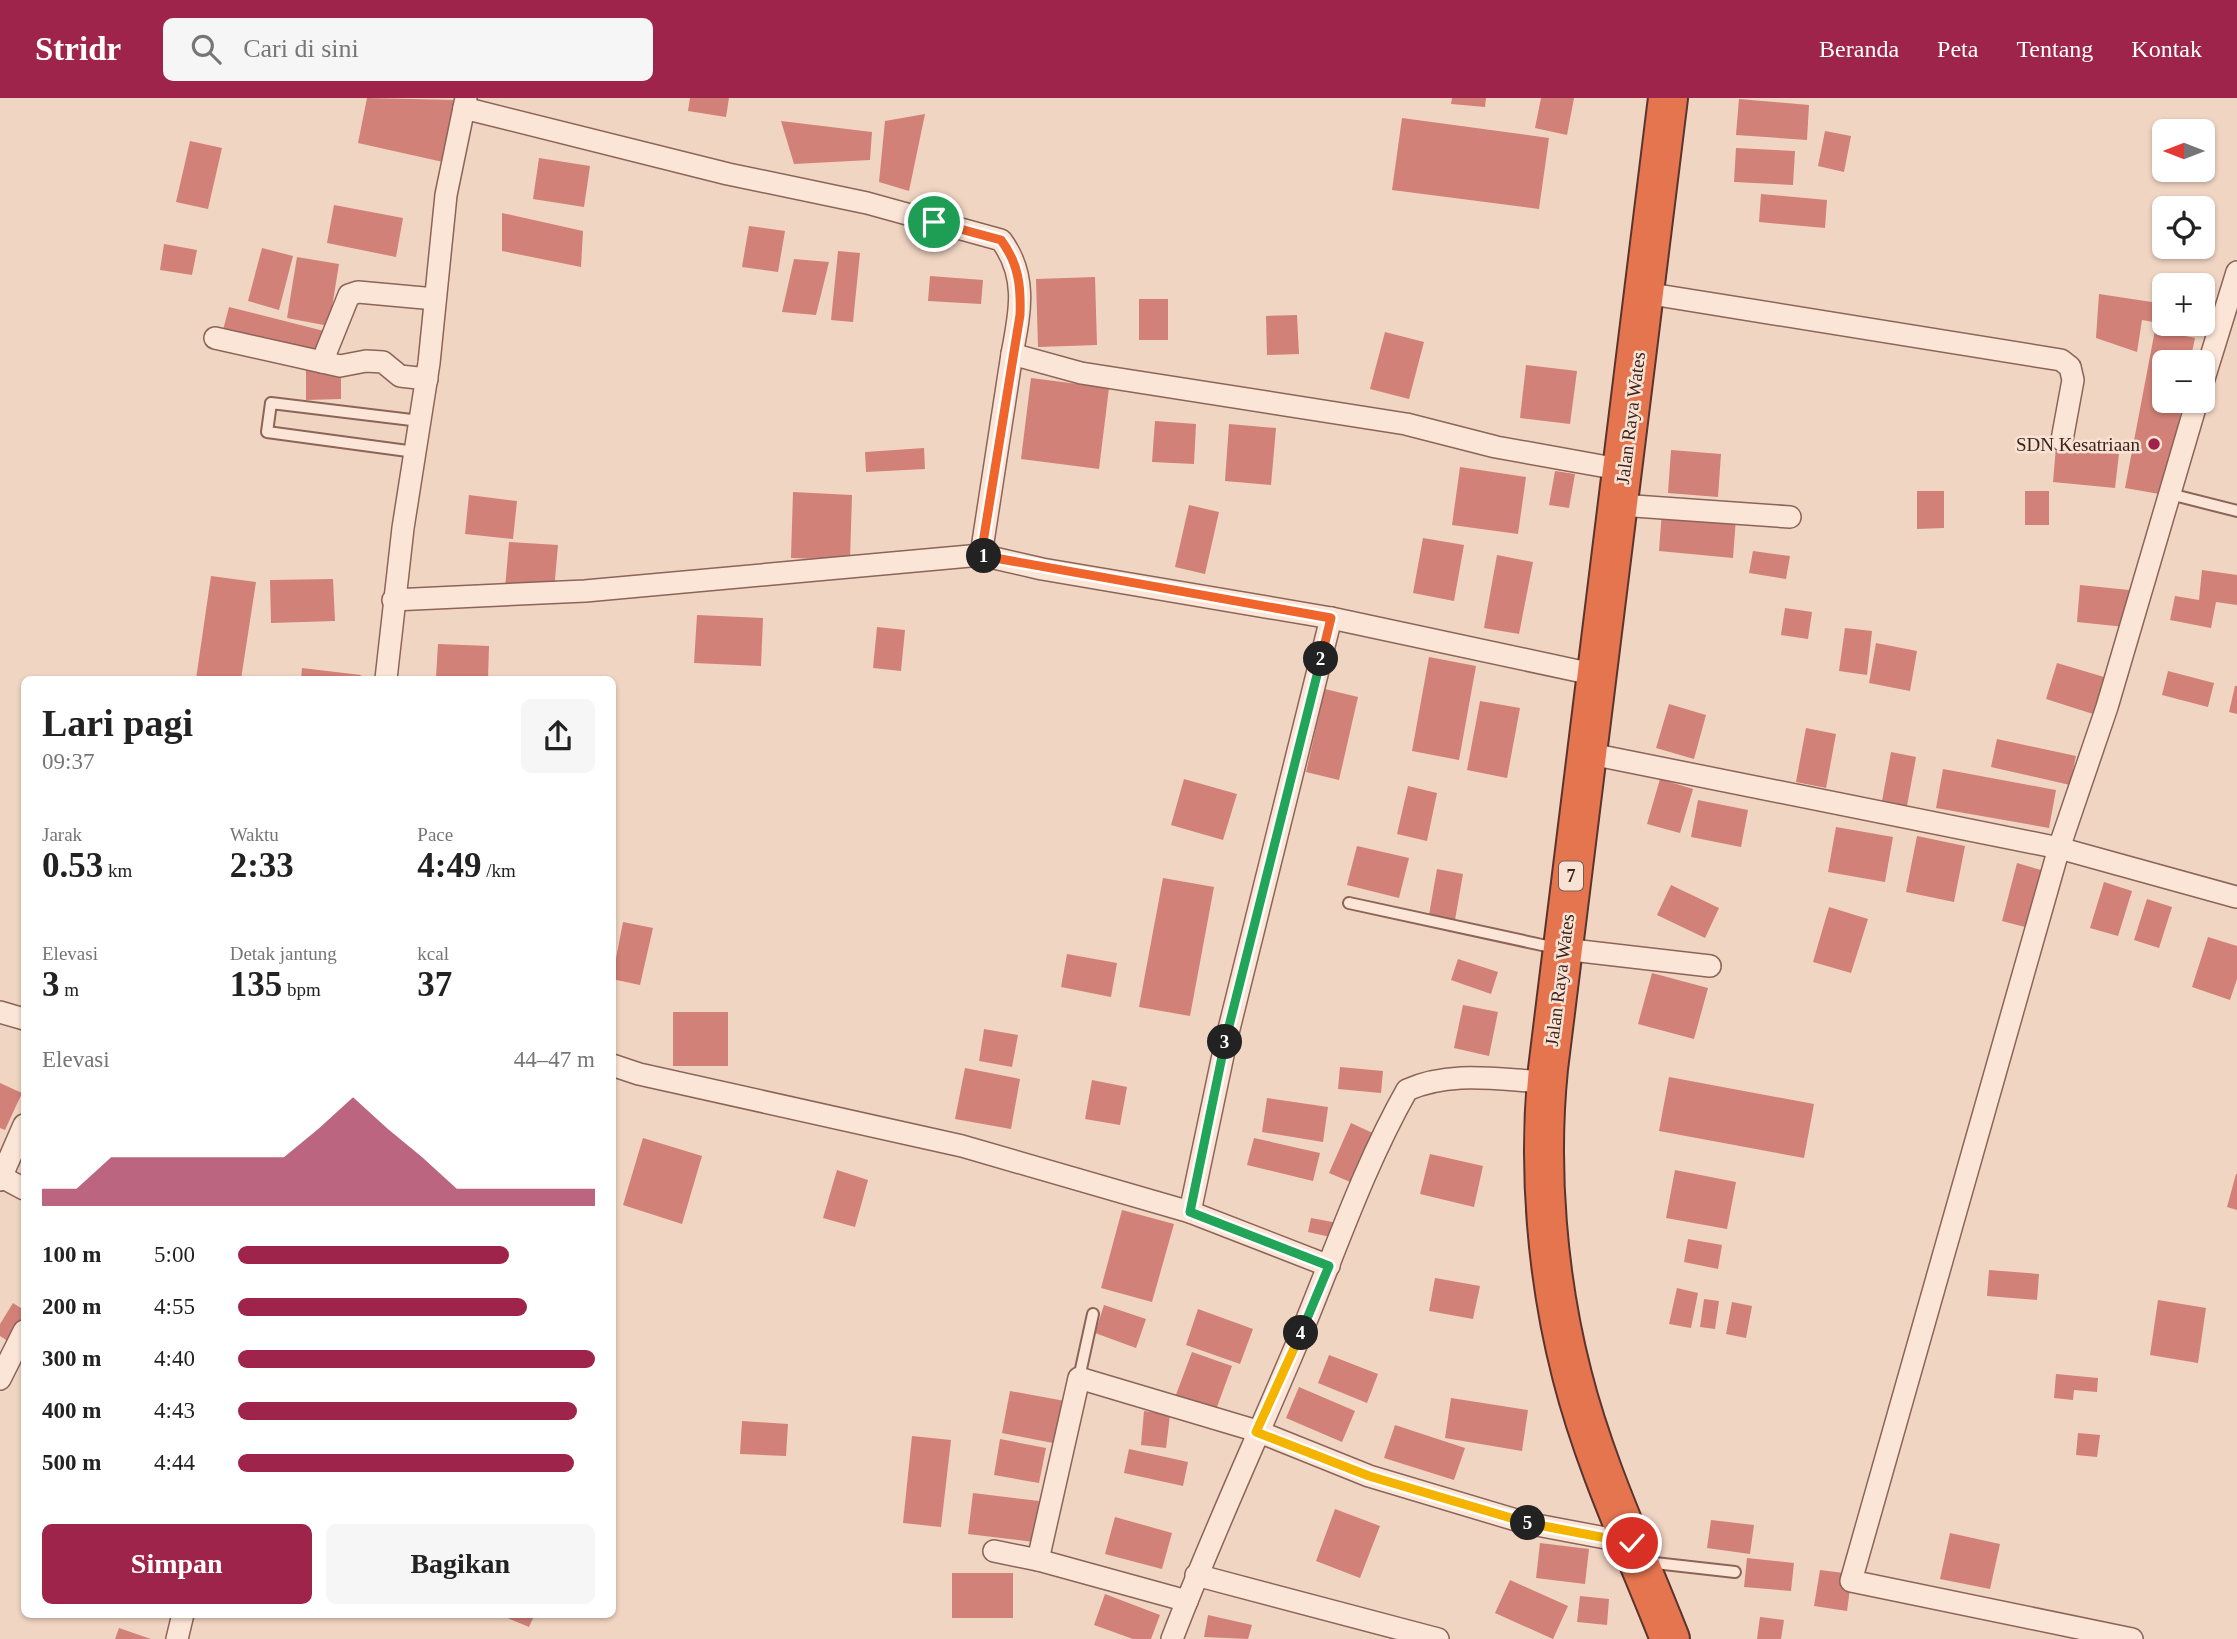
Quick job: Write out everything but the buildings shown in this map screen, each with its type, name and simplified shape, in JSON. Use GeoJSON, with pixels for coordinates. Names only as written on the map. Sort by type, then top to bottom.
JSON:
{"type":"FeatureCollection","features":[{"type":"Feature","properties":{"kind":"highway","name":"Jalan Raya Wates"},"geometry":{"type":"LineString","coordinates":[[1668,98],[1547,1082],[1546,1194],[1555,1282],[1572,1375],[1602,1468],[1670,1639]]}},
{"type":"Feature","properties":{"kind":"street"},"geometry":{"type":"LineString","coordinates":[[386,676],[393,600],[427,379],[446,195],[465,103],[728,174],[867,203],[1001,240],[1017,266],[1021,295],[981,555]]}},
{"type":"Feature","properties":{"kind":"street"},"geometry":{"type":"LineString","coordinates":[[2213,350],[2237,272]]}},
{"type":"Feature","properties":{"kind":"street"},"geometry":{"type":"LineString","coordinates":[[322,362],[349,295],[358,292],[435,299]]}},
{"type":"Feature","properties":{"kind":"street"},"geometry":{"type":"LineString","coordinates":[[1645,293],[2061,360],[2070,367],[2073,380],[2062,440]]}},
{"type":"Feature","properties":{"kind":"street"},"geometry":{"type":"LineString","coordinates":[[215,338],[344,367],[375,361],[389,365],[400,376],[427,379]]}},
{"type":"Feature","properties":{"kind":"street"},"geometry":{"type":"LineString","coordinates":[[1012,354],[1081,373],[1406,424],[1496,447],[1622,487],[1790,517]]}},
{"type":"Feature","properties":{"kind":"street"},"geometry":{"type":"LineString","coordinates":[[2132,1639],[1851,1581],[2059,848],[2107,707],[2194,413]]}},
{"type":"Feature","properties":{"kind":"street"},"geometry":{"type":"LineString","coordinates":[[393,600],[585,591],[981,555],[1042,569],[1331,618],[1597,675]]}},
{"type":"Feature","properties":{"kind":"street"},"geometry":{"type":"LineString","coordinates":[[1190,1212],[1226,1041],[1331,618]]}},
{"type":"Feature","properties":{"kind":"street"},"geometry":{"type":"LineString","coordinates":[[1586,753],[2059,848],[2236,897]]}},
{"type":"Feature","properties":{"kind":"street"},"geometry":{"type":"LineString","coordinates":[[1563,949],[1710,966]]}},
{"type":"Feature","properties":{"kind":"street"},"geometry":{"type":"LineString","coordinates":[[0,1012],[21,1018]]}},
{"type":"Feature","properties":{"kind":"street"},"geometry":{"type":"LineString","coordinates":[[616,1066],[653,1077],[962,1146],[1190,1212],[1329,1266]]}},
{"type":"Feature","properties":{"kind":"street"},"geometry":{"type":"LineString","coordinates":[[1172,1639],[1256,1432],[1407,1090],[1431,1079],[1547,1082]]}},
{"type":"Feature","properties":{"kind":"street"},"geometry":{"type":"LineString","coordinates":[[21,1132],[0,1178],[21,1188]]}},
{"type":"Feature","properties":{"kind":"street"},"geometry":{"type":"LineString","coordinates":[[0,1379],[21,1337]]}},
{"type":"Feature","properties":{"kind":"street"},"geometry":{"type":"LineString","coordinates":[[1038,1560],[1079,1378],[1256,1432],[1369,1476],[1636,1552]]}},
{"type":"Feature","properties":{"kind":"street"},"geometry":{"type":"LineString","coordinates":[[994,1551],[1038,1560],[1187,1601]]}},
{"type":"Feature","properties":{"kind":"street"},"geometry":{"type":"LineString","coordinates":[[1196,1575],[1438,1639]]}},
{"type":"Feature","properties":{"kind":"street"},"geometry":{"type":"LineString","coordinates":[[177,1639],[182,1618]]}},
{"type":"Feature","properties":{"kind":"lane"},"geometry":{"type":"LineString","coordinates":[[415,452],[267,432],[271,403],[420,421]]}},
{"type":"Feature","properties":{"kind":"lane"},"geometry":{"type":"LineString","coordinates":[[2170,494],[2237,511]]}},
{"type":"Feature","properties":{"kind":"lane"},"geometry":{"type":"LineString","coordinates":[[1349,903],[1563,949]]}},
{"type":"Feature","properties":{"kind":"lane"},"geometry":{"type":"LineString","coordinates":[[1079,1378],[1093,1314]]}},
{"type":"Feature","properties":{"kind":"lane"},"geometry":{"type":"LineString","coordinates":[[1636,1552],[1735,1572]]}},
{"type":"Feature","properties":{"kind":"place","name":"SDN Kesatriaan"},"geometry":{"type":"Point","coordinates":[2154,444]}},
{"type":"Feature","properties":{"kind":"route"},"geometry":{"type":"LineString","coordinates":[[934,222],[1001,240],[1011,253],[1019,279],[1020,315],[981,555],[1042,569],[1331,618],[1226,1041],[1190,1212],[1329,1266],[1256,1432],[1369,1476],[1526,1523],[1632,1543]]}}]}
